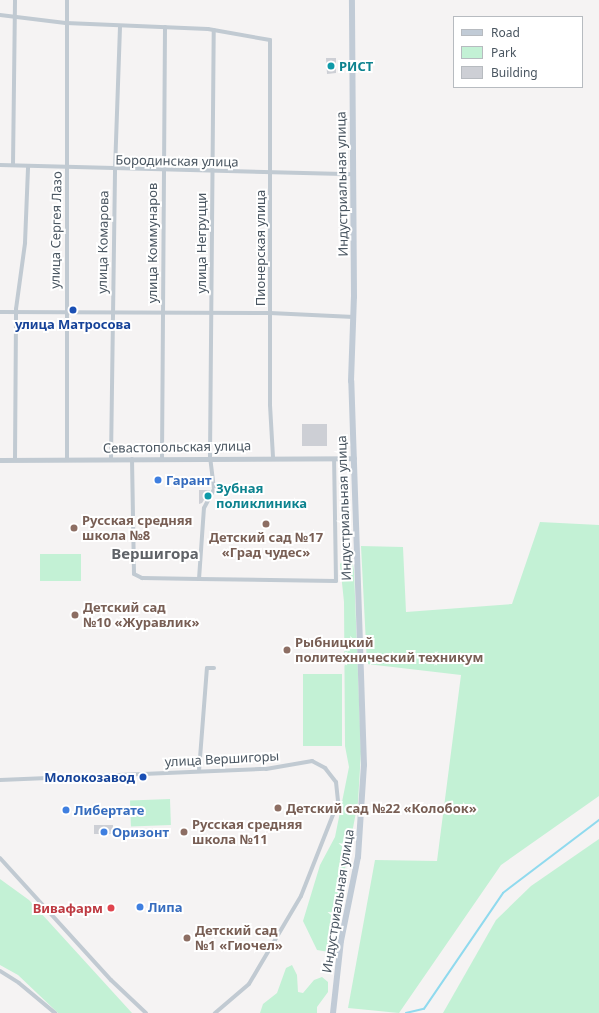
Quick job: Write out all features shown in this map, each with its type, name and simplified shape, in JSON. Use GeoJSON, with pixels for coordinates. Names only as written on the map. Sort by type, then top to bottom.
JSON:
{"type":"FeatureCollection","features":[{"type":"Feature","properties":{"kind":"main road","name":"Индустриальная улица"},"geometry":{"type":"LineString","coordinates":[[333,1013],[341,941],[358,857],[364,765],[351,381],[354,317],[352,0]]}},
{"type":"Feature","properties":{"kind":"street"},"geometry":{"type":"LineString","coordinates":[[13,165],[15,0]]}},
{"type":"Feature","properties":{"kind":"street","name":"улица Сергея Лазо"},"geometry":{"type":"LineString","coordinates":[[67,0],[65,313],[67,460]]}},
{"type":"Feature","properties":{"kind":"street"},"geometry":{"type":"LineString","coordinates":[[0,15],[66,23],[214,30]]}},
{"type":"Feature","properties":{"kind":"street","name":"улица Комарова"},"geometry":{"type":"LineString","coordinates":[[111,459],[112,312],[120,26]]}},
{"type":"Feature","properties":{"kind":"street","name":"улица Коммунаров"},"geometry":{"type":"LineString","coordinates":[[162,458],[165,27]]}},
{"type":"Feature","properties":{"kind":"street","name":"Пионерская улица"},"geometry":{"type":"LineString","coordinates":[[214,30],[270,40],[270,313],[273,457]]}},
{"type":"Feature","properties":{"kind":"street","name":"улица Негруцци"},"geometry":{"type":"LineString","coordinates":[[199,579],[204,508],[214,489],[210,457],[212,313],[211,171],[214,30]]}},
{"type":"Feature","properties":{"kind":"street","name":"Бородинская улица"},"geometry":{"type":"LineString","coordinates":[[0,165],[163,172],[211,171],[271,174],[353,174]]}},
{"type":"Feature","properties":{"kind":"street"},"geometry":{"type":"LineString","coordinates":[[15,460],[16,313],[26,243],[28,167]]}},
{"type":"Feature","properties":{"kind":"street"},"geometry":{"type":"LineString","coordinates":[[0,312],[270,313],[354,317]]}},
{"type":"Feature","properties":{"kind":"street","name":"Севастопольская улица"},"geometry":{"type":"LineString","coordinates":[[0,460],[210,457],[354,458]]}},
{"type":"Feature","properties":{"kind":"street"},"geometry":{"type":"LineString","coordinates":[[132,459],[134,574],[142,578],[336,581],[334,459]]}},
{"type":"Feature","properties":{"kind":"street"},"geometry":{"type":"LineString","coordinates":[[199,771],[207,668],[214,668]]}},
{"type":"Feature","properties":{"kind":"street","name":"улица Вершигоры"},"geometry":{"type":"LineString","coordinates":[[0,780],[266,769],[312,761],[318,762],[336,782],[339,796],[333,821],[288,921],[249,984],[215,1013]]}},
{"type":"Feature","properties":{"kind":"street"},"geometry":{"type":"LineString","coordinates":[[0,858],[111,980],[146,1013]]}},
{"type":"Feature","properties":{"kind":"street"},"geometry":{"type":"LineString","coordinates":[[0,971],[24,987],[55,1013]]}},
{"type":"Feature","properties":{"kind":"green space"},"geometry":{"type":"Polygon","coordinates":[[[540,522],[599,525],[599,796],[501,865],[399,1013],[348,1008],[375,860],[437,861],[461,675],[367,664],[361,546],[403,547],[406,612],[512,604],[540,522]]]}},
{"type":"Feature","properties":{"kind":"green space"},"geometry":{"type":"Polygon","coordinates":[[[40,554],[81,554],[81,581],[40,581],[40,554]]]}},
{"type":"Feature","properties":{"kind":"green space"},"geometry":{"type":"Polygon","coordinates":[[[348,554],[351,555],[354,570],[361,752],[358,802],[329,952],[317,950],[303,921],[320,865],[335,837],[349,767],[345,746],[344,602],[340,564],[348,554]]]}},
{"type":"Feature","properties":{"kind":"green space"},"geometry":{"type":"Polygon","coordinates":[[[303,674],[342,674],[342,746],[303,746],[303,674]]]}},
{"type":"Feature","properties":{"kind":"green space"},"geometry":{"type":"Polygon","coordinates":[[[170,799],[171,825],[131,826],[130,800],[170,799]]]}},
{"type":"Feature","properties":{"kind":"green space"},"geometry":{"type":"Polygon","coordinates":[[[599,839],[599,1013],[443,1013],[496,920],[531,886],[599,839]]]}},
{"type":"Feature","properties":{"kind":"green space"},"geometry":{"type":"Polygon","coordinates":[[[0,879],[29,900],[132,1013],[58,1013],[18,975],[0,965],[0,879]]]}},
{"type":"Feature","properties":{"kind":"green space"},"geometry":{"type":"Polygon","coordinates":[[[292,965],[297,975],[298,992],[303,993],[314,980],[322,977],[328,982],[328,992],[317,1007],[317,1013],[260,1013],[263,1004],[277,993],[286,968],[292,965]]]}},
{"type":"Feature","properties":{"kind":"building","name":"РИСТ"},"geometry":{"type":"Polygon","coordinates":[[[326,58],[336,58],[336,73],[327,74],[326,58]]]}},
{"type":"Feature","properties":{"kind":"building"},"geometry":{"type":"Polygon","coordinates":[[[302,424],[327,424],[327,446],[302,446],[302,424]]]}},
{"type":"Feature","properties":{"kind":"building"},"geometry":{"type":"Polygon","coordinates":[[[199,490],[210,490],[202,503],[199,504],[199,490]]]}},
{"type":"Feature","properties":{"kind":"building","name":"Оризонт"},"geometry":{"type":"Polygon","coordinates":[[[94,825],[113,825],[113,834],[94,834],[94,825]]]}},
{"type":"Feature","properties":{"kind":"waterway"},"geometry":{"type":"LineString","coordinates":[[406,1013],[424,1009],[503,893],[599,820]]}},
{"type":"Feature","properties":{"kind":"place","name":"РИСТ"},"geometry":{"type":"Point","coordinates":[331,66]}},
{"type":"Feature","properties":{"kind":"place","name":"улица Матросова"},"geometry":{"type":"Point","coordinates":[73,310]}},
{"type":"Feature","properties":{"kind":"place","name":"Гарант"},"geometry":{"type":"Point","coordinates":[158,480]}},
{"type":"Feature","properties":{"kind":"place","name":"Зубная поликлиника"},"geometry":{"type":"Point","coordinates":[208,496]}},
{"type":"Feature","properties":{"kind":"place","name":"Детский сад №17 «Град чудес»"},"geometry":{"type":"Point","coordinates":[266,524]}},
{"type":"Feature","properties":{"kind":"place","name":"Русская средняя школа №8"},"geometry":{"type":"Point","coordinates":[74,528]}},
{"type":"Feature","properties":{"kind":"place","name":"Детский сад №10 «Журавлик»"},"geometry":{"type":"Point","coordinates":[75,615]}},
{"type":"Feature","properties":{"kind":"place","name":"Рыбницкий политехнический техникум"},"geometry":{"type":"Point","coordinates":[287,650]}},
{"type":"Feature","properties":{"kind":"place","name":"Молокозавод"},"geometry":{"type":"Point","coordinates":[143,777]}},
{"type":"Feature","properties":{"kind":"place","name":"Детский сад №22 «Колобок»"},"geometry":{"type":"Point","coordinates":[278,808]}},
{"type":"Feature","properties":{"kind":"place","name":"Либертате"},"geometry":{"type":"Point","coordinates":[66,810]}},
{"type":"Feature","properties":{"kind":"place","name":"Оризонт"},"geometry":{"type":"Point","coordinates":[104,832]}},
{"type":"Feature","properties":{"kind":"place","name":"Русская средняя школа №11"},"geometry":{"type":"Point","coordinates":[184,832]}},
{"type":"Feature","properties":{"kind":"place","name":"Липа"},"geometry":{"type":"Point","coordinates":[140,907]}},
{"type":"Feature","properties":{"kind":"place","name":"Вивафарм"},"geometry":{"type":"Point","coordinates":[111,908]}},
{"type":"Feature","properties":{"kind":"place","name":"Детский сад №1 «Гиочел»"},"geometry":{"type":"Point","coordinates":[187,938]}},
{"type":"Feature","properties":{"kind":"district","name":"Вершигора"},"geometry":{"type":"Point","coordinates":[155,554]}}]}
